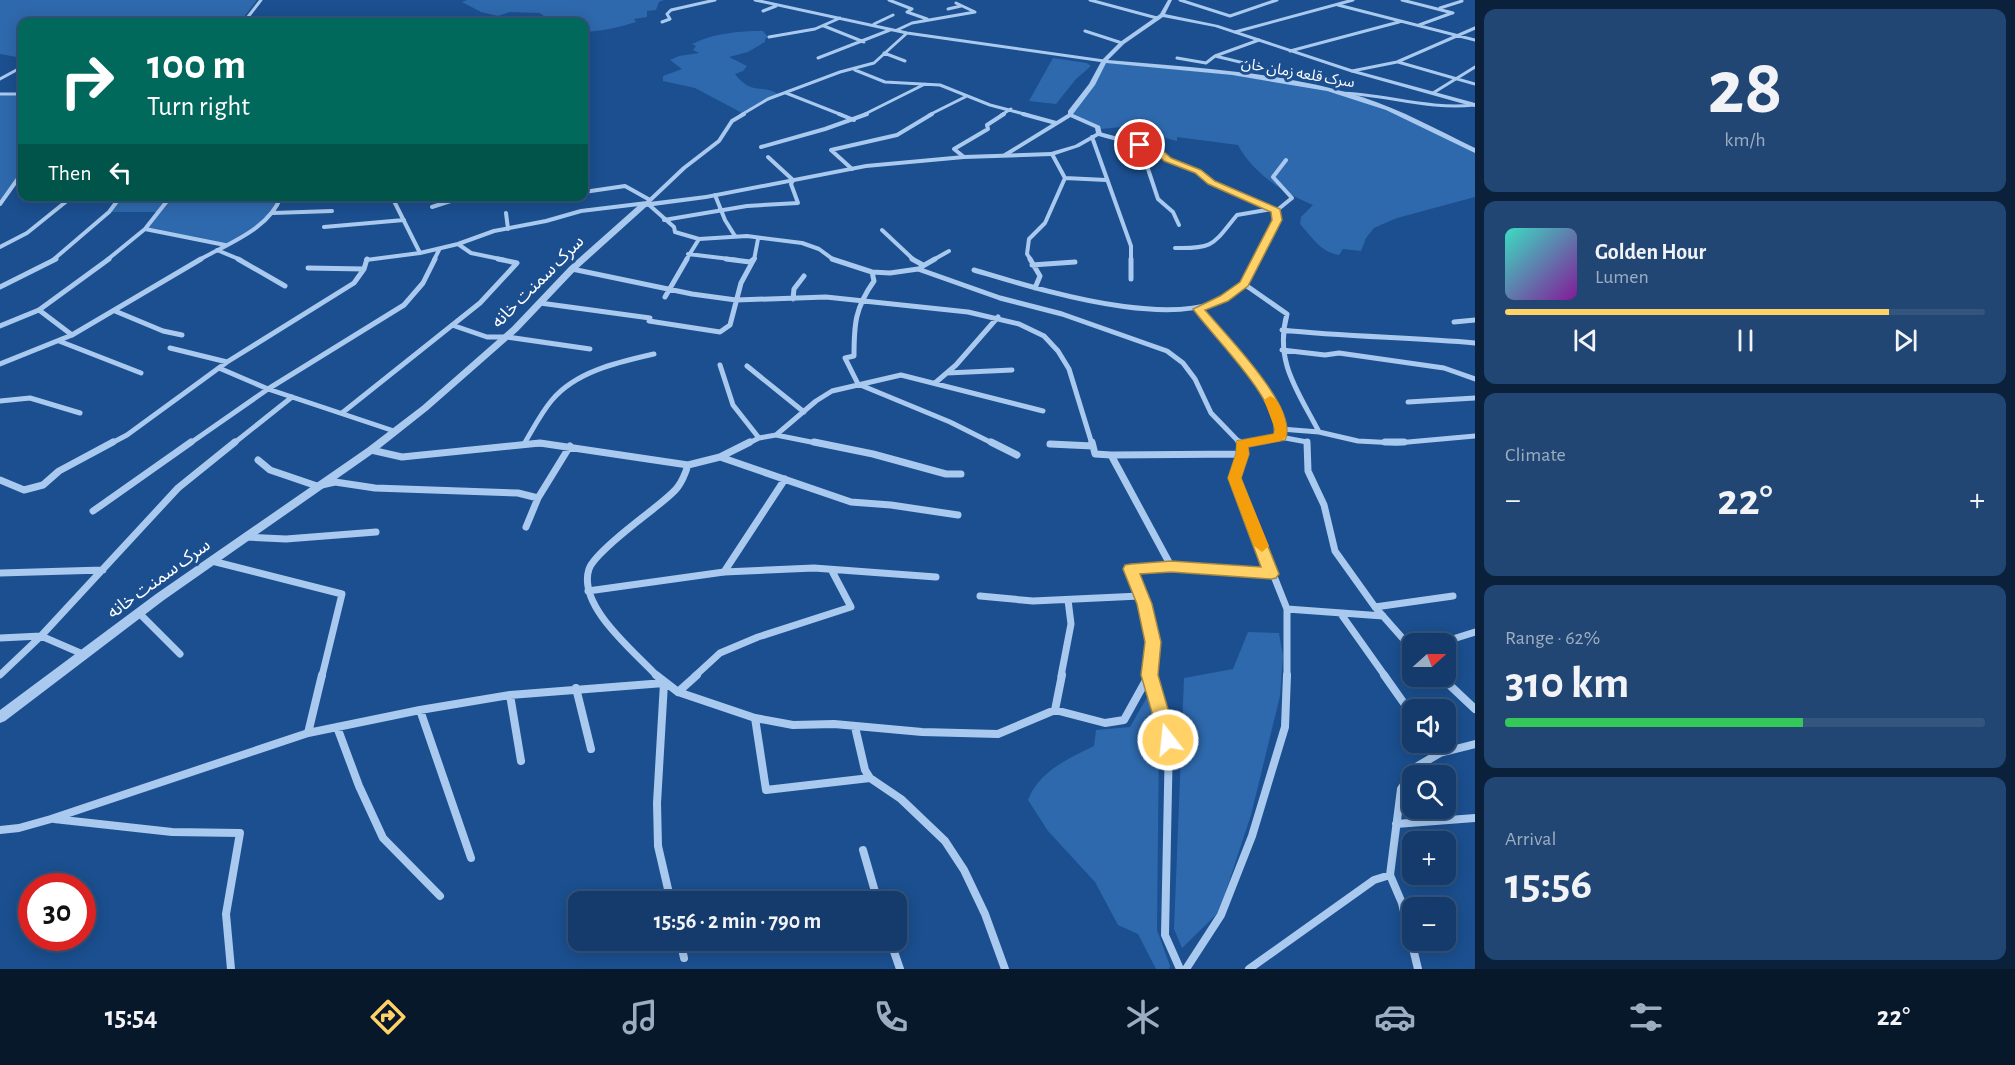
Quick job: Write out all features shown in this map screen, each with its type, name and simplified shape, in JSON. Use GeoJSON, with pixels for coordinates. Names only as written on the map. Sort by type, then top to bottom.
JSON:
{"type":"FeatureCollection","features":[{"type":"Feature","properties":{"kind":"street"},"geometry":{"type":"LineString","coordinates":[[247,18],[261,0]]}},
{"type":"Feature","properties":{"kind":"street"},"geometry":{"type":"LineString","coordinates":[[688,0],[700,3]]}},
{"type":"Feature","properties":{"kind":"street"},"geometry":{"type":"LineString","coordinates":[[662,22],[670,19],[667,14],[671,10],[715,0]]}},
{"type":"Feature","properties":{"kind":"street"},"geometry":{"type":"LineString","coordinates":[[755,0],[907,33],[1104,61]]}},
{"type":"Feature","properties":{"kind":"street"},"geometry":{"type":"LineString","coordinates":[[889,0],[912,9],[907,12],[928,20]]}},
{"type":"Feature","properties":{"kind":"street"},"geometry":{"type":"LineString","coordinates":[[1090,0],[1159,16],[1197,21],[1352,71],[1474,105]]}},
{"type":"Feature","properties":{"kind":"street"},"geometry":{"type":"LineString","coordinates":[[1005,155],[1070,114],[1092,85],[1104,61],[1122,43],[1159,16],[1170,0]]}},
{"type":"Feature","properties":{"kind":"street"},"geometry":{"type":"LineString","coordinates":[[1180,0],[1230,16],[1277,0]]}},
{"type":"Feature","properties":{"kind":"street"},"geometry":{"type":"LineString","coordinates":[[1235,32],[1353,0]]}},
{"type":"Feature","properties":{"kind":"street"},"geometry":{"type":"LineString","coordinates":[[1402,0],[1453,13],[1419,25]]}},
{"type":"Feature","properties":{"kind":"street"},"geometry":{"type":"LineString","coordinates":[[1438,8],[1462,1],[1458,0]]}},
{"type":"Feature","properties":{"kind":"street"},"geometry":{"type":"LineString","coordinates":[[897,31],[928,20],[975,12],[956,3]]}},
{"type":"Feature","properties":{"kind":"street"},"geometry":{"type":"LineString","coordinates":[[764,11],[777,5]]}},
{"type":"Feature","properties":{"kind":"street"},"geometry":{"type":"LineString","coordinates":[[1338,5],[1475,40]]}},
{"type":"Feature","properties":{"kind":"street"},"geometry":{"type":"LineString","coordinates":[[948,9],[961,6]]}},
{"type":"Feature","properties":{"kind":"street"},"geometry":{"type":"LineString","coordinates":[[873,25],[893,15]]}},
{"type":"Feature","properties":{"kind":"street"},"geometry":{"type":"LineString","coordinates":[[769,37],[824,26],[840,18]]}},
{"type":"Feature","properties":{"kind":"street"},"geometry":{"type":"LineString","coordinates":[[1290,51],[1401,21]]}},
{"type":"Feature","properties":{"kind":"street"},"geometry":{"type":"LineString","coordinates":[[824,26],[864,42]]}},
{"type":"Feature","properties":{"kind":"street"},"geometry":{"type":"LineString","coordinates":[[1352,71],[1397,62],[1448,42],[1475,28]]}},
{"type":"Feature","properties":{"kind":"street"},"geometry":{"type":"LineString","coordinates":[[818,58],[840,48],[864,42],[891,29]]}},
{"type":"Feature","properties":{"kind":"street"},"geometry":{"type":"LineString","coordinates":[[1085,31],[1122,43]]}},
{"type":"Feature","properties":{"kind":"street"},"geometry":{"type":"LineString","coordinates":[[649,202],[684,168],[719,141],[732,121],[768,99],[840,72],[874,63],[907,33]]}},
{"type":"Feature","properties":{"kind":"street"},"geometry":{"type":"LineString","coordinates":[[1177,57],[1206,63],[1215,56],[1259,40]]}},
{"type":"Feature","properties":{"kind":"street"},"geometry":{"type":"LineString","coordinates":[[884,53],[905,61]]}},
{"type":"Feature","properties":{"kind":"street"},"geometry":{"type":"LineString","coordinates":[[1215,56],[1273,70],[1333,80]]}},
{"type":"Feature","properties":{"kind":"street","name":"سرک قلعه زمان خان"},"geometry":{"type":"LineString","coordinates":[[1104,61],[1232,75],[1339,93],[1394,111],[1475,151]]}},
{"type":"Feature","properties":{"kind":"street"},"geometry":{"type":"LineString","coordinates":[[1397,62],[1475,84]]}},
{"type":"Feature","properties":{"kind":"street"},"geometry":{"type":"LineString","coordinates":[[1433,93],[1475,67]]}},
{"type":"Feature","properties":{"kind":"street"},"geometry":{"type":"LineString","coordinates":[[0,79],[18,69]]}},
{"type":"Feature","properties":{"kind":"street"},"geometry":{"type":"LineString","coordinates":[[854,70],[885,82],[926,83],[964,93],[965,97]]}},
{"type":"Feature","properties":{"kind":"street"},"geometry":{"type":"LineString","coordinates":[[761,147],[836,127],[896,102],[926,83]]}},
{"type":"Feature","properties":{"kind":"street"},"geometry":{"type":"LineString","coordinates":[[785,93],[854,120]]}},
{"type":"Feature","properties":{"kind":"street"},"geometry":{"type":"LineString","coordinates":[[1339,93],[1425,106],[1459,108],[1474,105]]}},
{"type":"Feature","properties":{"kind":"street"},"geometry":{"type":"LineString","coordinates":[[0,94],[18,94]]}},
{"type":"Feature","properties":{"kind":"street"},"geometry":{"type":"LineString","coordinates":[[852,169],[831,150],[897,135],[922,118],[965,97],[1056,123]]}},
{"type":"Feature","properties":{"kind":"street"},"geometry":{"type":"LineString","coordinates":[[964,157],[954,149],[988,129],[987,125],[1011,109]]}},
{"type":"Feature","properties":{"kind":"street"},"geometry":{"type":"LineString","coordinates":[[1070,114],[1098,127],[1095,141],[1106,180],[1131,246],[1131,279]]}},
{"type":"Feature","properties":{"kind":"street"},"geometry":{"type":"LineString","coordinates":[[0,480],[24,490],[43,485],[59,471],[127,435],[227,362],[354,283],[364,268],[366,259],[420,254],[494,231],[546,221],[581,211],[715,195],[852,169],[964,157],[1052,154],[1077,146],[1095,136],[1158,150],[1168,160],[1198,171],[1212,183],[1274,210],[1277,220],[1244,284],[1224,298],[1198,309],[1167,310],[1116,306],[1035,288],[974,270]]}},
{"type":"Feature","properties":{"kind":"street"},"geometry":{"type":"LineString","coordinates":[[1140,145],[1158,199],[1173,212],[1179,225]]}},
{"type":"Feature","properties":{"kind":"street"},"geometry":{"type":"LineString","coordinates":[[1052,154],[1065,178]]}},
{"type":"Feature","properties":{"kind":"street"},"geometry":{"type":"LineString","coordinates":[[768,157],[793,180]]}},
{"type":"Feature","properties":{"kind":"street"},"geometry":{"type":"LineString","coordinates":[[1175,248],[1205,249],[1218,241],[1237,215],[1274,210],[1292,198],[1273,177],[1286,160]]}},
{"type":"Feature","properties":{"kind":"street"},"geometry":{"type":"LineString","coordinates":[[0,204],[18,178]]}},
{"type":"Feature","properties":{"kind":"street"},"geometry":{"type":"LineString","coordinates":[[1065,178],[1106,180]]}},
{"type":"Feature","properties":{"kind":"street"},"geometry":{"type":"LineString","coordinates":[[1035,288],[1040,276],[1027,254],[1029,239],[1045,223],[1065,178]]}},
{"type":"Feature","properties":{"kind":"street"},"geometry":{"type":"LineString","coordinates":[[664,220],[768,202],[798,203],[791,184],[793,180]]}},
{"type":"Feature","properties":{"kind":"street"},"geometry":{"type":"LineString","coordinates":[[588,191],[624,186],[649,202],[664,220],[674,227],[675,232],[699,239],[735,236],[802,243],[819,249],[835,261],[872,272],[890,273],[921,267],[949,251]]}},
{"type":"Feature","properties":{"kind":"street"},"geometry":{"type":"LineString","coordinates":[[715,195],[725,220],[735,236]]}},
{"type":"Feature","properties":{"kind":"street"},"geometry":{"type":"LineString","coordinates":[[0,247],[27,233],[67,201]]}},
{"type":"Feature","properties":{"kind":"street"},"geometry":{"type":"LineString","coordinates":[[0,287],[56,259],[109,212],[117,201]]}},
{"type":"Feature","properties":{"kind":"street"},"geometry":{"type":"LineString","coordinates":[[0,326],[39,310],[88,276],[145,229],[167,201]]}},
{"type":"Feature","properties":{"kind":"street"},"geometry":{"type":"LineString","coordinates":[[0,364],[72,335],[225,245],[260,227],[273,213],[279,201]]}},
{"type":"Feature","properties":{"kind":"street"},"geometry":{"type":"LineString","coordinates":[[394,201],[420,254]]}},
{"type":"Feature","properties":{"kind":"street"},"geometry":{"type":"LineString","coordinates":[[432,207],[451,201]]}},
{"type":"Feature","properties":{"kind":"street","name":"سرک سمنت خانه"},"geometry":{"type":"LineString","coordinates":[[0,717],[139,613],[371,450],[425,408],[507,337],[572,269],[649,202]]}},
{"type":"Feature","properties":{"kind":"street"},"geometry":{"type":"LineString","coordinates":[[273,213],[332,211]]}},
{"type":"Feature","properties":{"kind":"street"},"geometry":{"type":"LineString","coordinates":[[506,213],[508,229]]}},
{"type":"Feature","properties":{"kind":"street"},"geometry":{"type":"LineString","coordinates":[[324,227],[404,219]]}},
{"type":"Feature","properties":{"kind":"street"},"geometry":{"type":"LineString","coordinates":[[145,229],[225,245]]}},
{"type":"Feature","properties":{"kind":"street"},"geometry":{"type":"LineString","coordinates":[[882,230],[921,267],[1000,298],[1062,314],[1167,351],[1183,363],[1195,380],[1211,413],[1241,444],[1243,454],[1235,478],[1271,574],[1287,609],[1285,728],[1252,836],[1221,915],[1186,969]]}},
{"type":"Feature","properties":{"kind":"street"},"geometry":{"type":"LineString","coordinates":[[665,297],[688,254],[699,239]]}},
{"type":"Feature","properties":{"kind":"street"},"geometry":{"type":"LineString","coordinates":[[540,303],[604,313],[632,314],[666,324],[720,332],[730,325],[736,300],[755,258],[758,239]]}},
{"type":"Feature","properties":{"kind":"street"},"geometry":{"type":"LineString","coordinates":[[342,413],[480,303],[508,276],[517,263],[471,253],[458,244]]}},
{"type":"Feature","properties":{"kind":"street"},"geometry":{"type":"LineString","coordinates":[[93,511],[268,389],[404,305],[423,283],[439,249]]}},
{"type":"Feature","properties":{"kind":"street"},"geometry":{"type":"LineString","coordinates":[[217,250],[247,263],[285,286]]}},
{"type":"Feature","properties":{"kind":"street"},"geometry":{"type":"LineString","coordinates":[[688,254],[750,262],[755,258]]}},
{"type":"Feature","properties":{"kind":"street"},"geometry":{"type":"LineString","coordinates":[[1032,265],[1075,262]]}},
{"type":"Feature","properties":{"kind":"street"},"geometry":{"type":"LineString","coordinates":[[308,268],[364,268]]}},
{"type":"Feature","properties":{"kind":"street"},"geometry":{"type":"LineString","coordinates":[[572,269],[736,300],[826,297],[998,317],[1044,336],[1058,351],[1069,369],[1095,454],[1243,454]]}},
{"type":"Feature","properties":{"kind":"street"},"geometry":{"type":"LineString","coordinates":[[872,272],[874,281],[859,301],[854,320],[854,356],[845,358],[858,384],[950,422],[1017,455]]}},
{"type":"Feature","properties":{"kind":"street"},"geometry":{"type":"LineString","coordinates":[[793,299],[794,289],[804,276]]}},
{"type":"Feature","properties":{"kind":"street"},"geometry":{"type":"LineString","coordinates":[[1244,284],[1287,314],[1282,330],[1282,350],[1290,374],[1319,432]]}},
{"type":"Feature","properties":{"kind":"street"},"geometry":{"type":"LineString","coordinates":[[1198,309],[1230,348],[1251,369],[1274,406],[1281,429],[1280,437]]}},
{"type":"Feature","properties":{"kind":"street"},"geometry":{"type":"LineString","coordinates":[[39,310],[72,335]]}},
{"type":"Feature","properties":{"kind":"street"},"geometry":{"type":"LineString","coordinates":[[115,311],[163,331],[182,335]]}},
{"type":"Feature","properties":{"kind":"street"},"geometry":{"type":"LineString","coordinates":[[935,383],[998,317]]}},
{"type":"Feature","properties":{"kind":"street"},"geometry":{"type":"LineString","coordinates":[[1454,322],[1475,320]]}},
{"type":"Feature","properties":{"kind":"street"},"geometry":{"type":"LineString","coordinates":[[452,325],[487,337],[507,337],[590,349]]}},
{"type":"Feature","properties":{"kind":"street"},"geometry":{"type":"LineString","coordinates":[[1282,330],[1340,336],[1415,337],[1475,343]]}},
{"type":"Feature","properties":{"kind":"street"},"geometry":{"type":"LineString","coordinates":[[58,341],[141,373]]}},
{"type":"Feature","properties":{"kind":"street"},"geometry":{"type":"LineString","coordinates":[[170,348],[227,362]]}},
{"type":"Feature","properties":{"kind":"street"},"geometry":{"type":"LineString","coordinates":[[1282,350],[1325,355],[1339,352],[1444,368],[1475,379]]}},
{"type":"Feature","properties":{"kind":"street"},"geometry":{"type":"LineString","coordinates":[[524,444],[551,401],[562,390],[595,372],[654,354]]}},
{"type":"Feature","properties":{"kind":"street"},"geometry":{"type":"LineString","coordinates":[[720,365],[727,395],[740,417],[759,438]]}},
{"type":"Feature","properties":{"kind":"street"},"geometry":{"type":"LineString","coordinates":[[747,366],[804,412]]}},
{"type":"Feature","properties":{"kind":"street"},"geometry":{"type":"LineString","coordinates":[[219,368],[268,389],[394,431]]}},
{"type":"Feature","properties":{"kind":"street"},"geometry":{"type":"LineString","coordinates":[[946,373],[1012,369]]}},
{"type":"Feature","properties":{"kind":"street"},"geometry":{"type":"LineString","coordinates":[[776,435],[832,391],[901,375],[1043,411]]}},
{"type":"Feature","properties":{"kind":"street"},"geometry":{"type":"LineString","coordinates":[[0,675],[41,636],[178,488],[292,397]]}},
{"type":"Feature","properties":{"kind":"street"},"geometry":{"type":"LineString","coordinates":[[0,401],[8,398],[37,399],[80,413]]}},
{"type":"Feature","properties":{"kind":"street"},"geometry":{"type":"LineString","coordinates":[[1408,402],[1475,398]]}},
{"type":"Feature","properties":{"kind":"street"},"geometry":{"type":"LineString","coordinates":[[1281,429],[1319,432],[1358,441],[1396,443],[1475,436]]}},
{"type":"Feature","properties":{"kind":"street"},"geometry":{"type":"LineString","coordinates":[[371,450],[414,456],[524,444],[570,446],[688,465],[720,457],[759,438],[776,435],[873,454],[946,474],[961,474]]}},
{"type":"Feature","properties":{"kind":"street"},"geometry":{"type":"LineString","coordinates":[[1241,444],[1280,437],[1307,442],[1308,471],[1324,505],[1335,551],[1375,607],[1402,638]]}},
{"type":"Feature","properties":{"kind":"street"},"geometry":{"type":"LineString","coordinates":[[1050,444],[1093,446]]}},
{"type":"Feature","properties":{"kind":"street"},"geometry":{"type":"LineString","coordinates":[[526,526],[538,498],[570,446]]}},
{"type":"Feature","properties":{"kind":"street"},"geometry":{"type":"LineString","coordinates":[[1111,455],[1171,566]]}},
{"type":"Feature","properties":{"kind":"street"},"geometry":{"type":"LineString","coordinates":[[720,457],[851,502],[958,515]]}},
{"type":"Feature","properties":{"kind":"street"},"geometry":{"type":"LineString","coordinates":[[258,460],[270,470],[317,486],[335,482],[375,488],[518,493],[538,498]]}},
{"type":"Feature","properties":{"kind":"street"},"geometry":{"type":"LineString","coordinates":[[688,465],[682,484],[604,550],[589,568],[588,591],[599,614],[664,683],[678,692],[755,718],[794,725],[998,734],[1055,710],[1105,723],[1124,720],[1149,675],[1153,642],[1144,604],[1131,569],[1171,566],[1271,574]]}},
{"type":"Feature","properties":{"kind":"street"},"geometry":{"type":"LineString","coordinates":[[724,572],[785,479]]}},
{"type":"Feature","properties":{"kind":"street"},"geometry":{"type":"LineString","coordinates":[[245,537],[286,540],[366,531],[376,532]]}},
{"type":"Feature","properties":{"kind":"street"},"geometry":{"type":"LineString","coordinates":[[211,561],[342,594],[308,733]]}},
{"type":"Feature","properties":{"kind":"street"},"geometry":{"type":"LineString","coordinates":[[588,591],[724,572],[814,568],[936,578]]}},
{"type":"Feature","properties":{"kind":"street"},"geometry":{"type":"LineString","coordinates":[[0,573],[103,570]]}},
{"type":"Feature","properties":{"kind":"street"},"geometry":{"type":"LineString","coordinates":[[678,692],[720,653],[758,637],[851,607],[832,571]]}},
{"type":"Feature","properties":{"kind":"street"},"geometry":{"type":"LineString","coordinates":[[980,596],[1068,600],[1140,596]]}},
{"type":"Feature","properties":{"kind":"street"},"geometry":{"type":"LineString","coordinates":[[1375,607],[1453,596]]}},
{"type":"Feature","properties":{"kind":"street"},"geometry":{"type":"LineString","coordinates":[[1055,710],[1071,624],[1068,600]]}},
{"type":"Feature","properties":{"kind":"street"},"geometry":{"type":"LineString","coordinates":[[1287,609],[1383,616]]}},
{"type":"Feature","properties":{"kind":"street"},"geometry":{"type":"LineString","coordinates":[[139,613],[180,654]]}},
{"type":"Feature","properties":{"kind":"street"},"geometry":{"type":"LineString","coordinates":[[1341,614],[1402,700]]}},
{"type":"Feature","properties":{"kind":"street"},"geometry":{"type":"LineString","coordinates":[[1456,638],[1475,632]]}},
{"type":"Feature","properties":{"kind":"street"},"geometry":{"type":"LineString","coordinates":[[0,638],[41,636],[85,655]]}},
{"type":"Feature","properties":{"kind":"street"},"geometry":{"type":"LineString","coordinates":[[1149,675],[1168,740],[1168,862],[1165,935],[1180,969]]}},
{"type":"Feature","properties":{"kind":"street"},"geometry":{"type":"LineString","coordinates":[[0,830],[51,819],[308,733],[420,710],[510,695],[576,688],[664,683]]}},
{"type":"Feature","properties":{"kind":"street"},"geometry":{"type":"LineString","coordinates":[[664,683],[657,803],[658,846],[668,891]]}},
{"type":"Feature","properties":{"kind":"street"},"geometry":{"type":"LineString","coordinates":[[1452,687],[1475,709]]}},
{"type":"Feature","properties":{"kind":"street"},"geometry":{"type":"LineString","coordinates":[[576,688],[591,749]]}},
{"type":"Feature","properties":{"kind":"street"},"geometry":{"type":"LineString","coordinates":[[510,695],[521,761]]}},
{"type":"Feature","properties":{"kind":"street"},"geometry":{"type":"LineString","coordinates":[[420,710],[447,795],[471,858]]}},
{"type":"Feature","properties":{"kind":"street"},"geometry":{"type":"LineString","coordinates":[[755,718],[766,790],[870,778]]}},
{"type":"Feature","properties":{"kind":"street"},"geometry":{"type":"LineString","coordinates":[[337,727],[359,786],[383,838],[440,896]]}},
{"type":"Feature","properties":{"kind":"street"},"geometry":{"type":"LineString","coordinates":[[855,727],[864,770],[870,778],[901,799],[945,841],[964,870],[1005,969]]}},
{"type":"Feature","properties":{"kind":"street"},"geometry":{"type":"LineString","coordinates":[[1456,749],[1475,744]]}},
{"type":"Feature","properties":{"kind":"street"},"geometry":{"type":"LineString","coordinates":[[1418,969],[1402,903],[1390,875],[1401,789],[1416,767],[1440,753]]}},
{"type":"Feature","properties":{"kind":"street"},"geometry":{"type":"LineString","coordinates":[[1396,824],[1475,818]]}},
{"type":"Feature","properties":{"kind":"street"},"geometry":{"type":"LineString","coordinates":[[51,819],[172,832],[240,833],[226,914],[231,969]]}},
{"type":"Feature","properties":{"kind":"street"},"geometry":{"type":"LineString","coordinates":[[863,850],[876,891]]}},
{"type":"Feature","properties":{"kind":"street"},"geometry":{"type":"LineString","coordinates":[[1249,969],[1374,880],[1390,875]]}},
{"type":"Feature","properties":{"kind":"street"},"geometry":{"type":"LineString","coordinates":[[682,951],[684,958]]}},
{"type":"Feature","properties":{"kind":"street"},"geometry":{"type":"LineString","coordinates":[[894,951],[900,969]]}},
{"type":"Feature","properties":{"kind":"shaded area"},"geometry":{"type":"Polygon","coordinates":[[[0,0],[257,0],[243,18],[18,18],[18,57],[0,54],[0,0]]]}},
{"type":"Feature","properties":{"kind":"shaded area"},"geometry":{"type":"Polygon","coordinates":[[[467,0],[664,0],[659,2],[656,10],[647,11],[647,17],[634,19],[636,22],[588,32],[588,18],[544,18],[540,13],[510,12],[498,16],[481,12],[462,2],[467,0]]]}},
{"type":"Feature","properties":{"kind":"shaded area"},"geometry":{"type":"Polygon","coordinates":[[[763,31],[768,37],[765,42],[748,52],[729,57],[747,66],[743,71],[735,74],[741,81],[753,88],[768,90],[779,95],[744,114],[695,88],[663,81],[663,76],[682,69],[670,60],[699,53],[693,50],[696,46],[692,44],[727,33],[763,31]]]}},
{"type":"Feature","properties":{"kind":"shaded area"},"geometry":{"type":"Polygon","coordinates":[[[1053,58],[1087,63],[1091,66],[1076,79],[1056,104],[1029,101],[1053,58]]]}},
{"type":"Feature","properties":{"kind":"shaded area"},"geometry":{"type":"Polygon","coordinates":[[[1104,61],[1232,75],[1316,88],[1375,104],[1475,151],[1475,197],[1397,218],[1374,228],[1366,238],[1361,251],[1343,249],[1339,255],[1332,253],[1317,243],[1300,224],[1301,217],[1313,205],[1280,188],[1260,173],[1238,145],[1177,137],[1177,141],[1123,127],[1100,129],[1075,118],[1071,111],[1081,100],[1104,61]]]}},
{"type":"Feature","properties":{"kind":"shaded area"},"geometry":{"type":"Polygon","coordinates":[[[18,94],[18,179],[0,204],[0,95],[18,94]]]}},
{"type":"Feature","properties":{"kind":"shaded area"},"geometry":{"type":"Polygon","coordinates":[[[118,201],[278,201],[260,227],[225,245],[145,229],[159,212],[109,212],[118,201]]]}},
{"type":"Feature","properties":{"kind":"shaded area"},"geometry":{"type":"Polygon","coordinates":[[[1248,632],[1279,633],[1283,656],[1280,696],[1251,815],[1219,912],[1182,948],[1174,929],[1184,678],[1233,669],[1248,632]]]}},
{"type":"Feature","properties":{"kind":"shaded area"},"geometry":{"type":"Polygon","coordinates":[[[1150,692],[1159,735],[1157,930],[1170,966],[1169,969],[1156,969],[1138,934],[1118,925],[1095,882],[1048,831],[1028,800],[1039,781],[1055,767],[1094,746],[1096,730],[1130,727],[1150,692]]]}},
{"type":"Feature","properties":{"kind":"slow traffic"},"geometry":{"type":"LineString","coordinates":[[1262,546],[1235,478],[1243,454],[1241,444],[1280,437],[1281,429],[1270,400]]}},
{"type":"Feature","properties":{"kind":"route"},"geometry":{"type":"LineString","coordinates":[[1140,145],[1158,150],[1168,160],[1198,171],[1212,183],[1276,211],[1277,220],[1244,284],[1224,298],[1198,309],[1230,348],[1251,369],[1274,406],[1281,429],[1280,437],[1241,444],[1243,454],[1235,478],[1251,515],[1271,574],[1171,566],[1131,569],[1144,604],[1153,642],[1149,675],[1168,740]]}}]}
